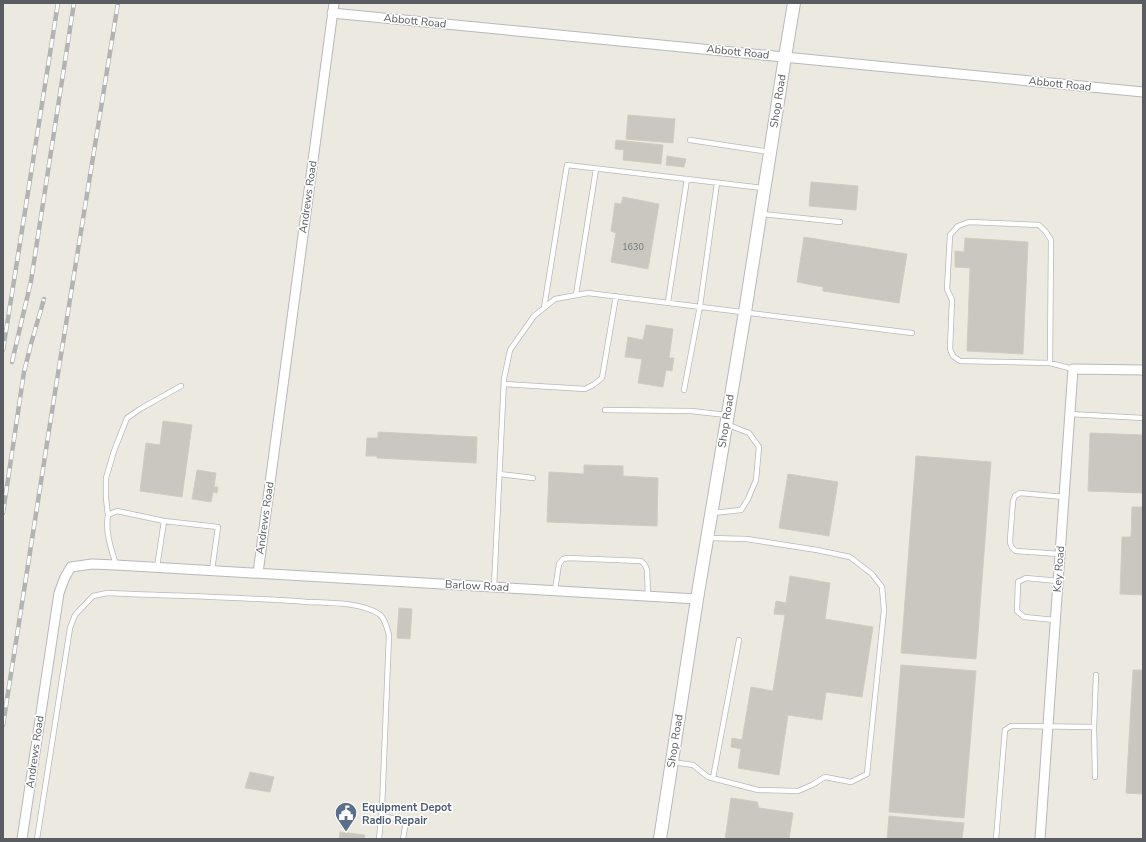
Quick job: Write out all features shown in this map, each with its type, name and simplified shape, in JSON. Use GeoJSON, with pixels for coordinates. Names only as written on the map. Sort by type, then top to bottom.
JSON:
{"type":"FeatureCollection","features":[{"type":"Feature","properties":{"kind":"street","name":"Andrews Road"},"geometry":{"type":"LineString","coordinates":[[22,839],[59,593],[65,576],[71,567],[92,564],[258,573],[334,3]]}},
{"type":"Feature","properties":{"kind":"street","name":"Shop Road"},"geometry":{"type":"LineString","coordinates":[[660,839],[697,598],[794,3]]}},
{"type":"Feature","properties":{"kind":"street","name":"Abbott Road"},"geometry":{"type":"LineString","coordinates":[[332,13],[1143,92]]}},
{"type":"Feature","properties":{"kind":"street"},"geometry":{"type":"LineString","coordinates":[[1073,369],[1143,370]]}},
{"type":"Feature","properties":{"kind":"street","name":"Key Road"},"geometry":{"type":"LineString","coordinates":[[1040,839],[1073,369]]}},
{"type":"Feature","properties":{"kind":"street","name":"Barlow Road"},"geometry":{"type":"LineString","coordinates":[[258,573],[697,598]]}},
{"type":"Feature","properties":{"kind":"lane"},"geometry":{"type":"LineString","coordinates":[[690,140],[770,152]]}},
{"type":"Feature","properties":{"kind":"lane"},"geometry":{"type":"LineString","coordinates":[[544,308],[567,165],[764,188]]}},
{"type":"Feature","properties":{"kind":"lane"},"geometry":{"type":"LineString","coordinates":[[576,295],[596,169]]}},
{"type":"Feature","properties":{"kind":"lane"},"geometry":{"type":"LineString","coordinates":[[668,302],[688,179]]}},
{"type":"Feature","properties":{"kind":"lane"},"geometry":{"type":"LineString","coordinates":[[684,390],[700,306],[717,183]]}},
{"type":"Feature","properties":{"kind":"lane"},"geometry":{"type":"LineString","coordinates":[[760,214],[840,222]]}},
{"type":"Feature","properties":{"kind":"lane"},"geometry":{"type":"LineString","coordinates":[[1050,362],[1051,240],[1046,232],[1039,225],[969,222],[958,226],[950,235],[947,282],[947,289],[952,300],[950,349],[953,356],[960,361],[1050,362],[1073,369]]}},
{"type":"Feature","properties":{"kind":"lane"},"geometry":{"type":"LineString","coordinates":[[494,587],[504,384],[510,350],[534,316],[555,299],[588,293],[912,333]]}},
{"type":"Feature","properties":{"kind":"lane"},"geometry":{"type":"LineString","coordinates":[[504,384],[585,388],[593,385],[602,378],[616,296]]}},
{"type":"Feature","properties":{"kind":"lane"},"geometry":{"type":"LineString","coordinates":[[116,565],[109,541],[106,498],[106,478],[114,451],[127,418],[181,386]]}},
{"type":"Feature","properties":{"kind":"lane"},"geometry":{"type":"LineString","coordinates":[[605,410],[691,411],[727,420],[749,433],[759,447],[756,480],[748,499],[741,510],[711,514]]}},
{"type":"Feature","properties":{"kind":"lane"},"geometry":{"type":"LineString","coordinates":[[1070,414],[1143,418]]}},
{"type":"Feature","properties":{"kind":"lane"},"geometry":{"type":"LineString","coordinates":[[500,474],[532,478]]}},
{"type":"Feature","properties":{"kind":"lane"},"geometry":{"type":"LineString","coordinates":[[1060,554],[1016,551],[1013,549],[1010,545],[1012,501],[1015,496],[1020,493],[1064,497]]}},
{"type":"Feature","properties":{"kind":"lane"},"geometry":{"type":"LineString","coordinates":[[108,514],[117,511],[164,521],[218,526],[212,570]]}},
{"type":"Feature","properties":{"kind":"lane"},"geometry":{"type":"LineString","coordinates":[[157,567],[164,521]]}},
{"type":"Feature","properties":{"kind":"lane"},"geometry":{"type":"LineString","coordinates":[[672,762],[693,765],[708,777],[758,790],[798,791],[825,777],[851,782],[867,774],[884,610],[882,587],[872,574],[850,557],[817,550],[747,539],[707,538]]}},
{"type":"Feature","properties":{"kind":"lane"},"geometry":{"type":"LineString","coordinates":[[555,590],[559,564],[568,558],[641,561],[647,570],[648,596]]}},
{"type":"Feature","properties":{"kind":"lane"},"geometry":{"type":"LineString","coordinates":[[1055,620],[1024,617],[1017,611],[1018,582],[1026,578],[1058,581]]}},
{"type":"Feature","properties":{"kind":"lane"},"geometry":{"type":"LineString","coordinates":[[37,839],[70,628],[75,615],[92,596],[107,593],[278,600],[351,605],[369,609],[380,614],[389,635],[389,663],[381,816],[378,839]]}},
{"type":"Feature","properties":{"kind":"lane"},"geometry":{"type":"LineString","coordinates":[[713,778],[739,640]]}},
{"type":"Feature","properties":{"kind":"lane"},"geometry":{"type":"LineString","coordinates":[[1095,777],[1094,728],[1096,675]]}},
{"type":"Feature","properties":{"kind":"lane"},"geometry":{"type":"LineString","coordinates":[[996,839],[1005,730],[1011,726],[1094,728]]}},
{"type":"Feature","properties":{"kind":"lane"},"geometry":{"type":"LineString","coordinates":[[381,816],[406,821],[403,839]]}},
{"type":"Feature","properties":{"kind":"building"},"geometry":{"type":"Polygon","coordinates":[[[628,115],[675,119],[673,143],[626,139],[628,115]]]}},
{"type":"Feature","properties":{"kind":"building"},"geometry":{"type":"Polygon","coordinates":[[[616,140],[663,145],[661,164],[623,160],[624,150],[615,149],[616,140]]]}},
{"type":"Feature","properties":{"kind":"building"},"geometry":{"type":"Polygon","coordinates":[[[667,156],[686,159],[684,167],[666,165],[667,156]]]}},
{"type":"Feature","properties":{"kind":"building"},"geometry":{"type":"Polygon","coordinates":[[[811,182],[858,186],[856,210],[809,206],[811,182]]]}},
{"type":"Feature","properties":{"kind":"building"},"geometry":{"type":"Polygon","coordinates":[[[623,197],[659,204],[648,269],[611,262],[616,233],[611,231],[615,203],[621,204],[623,197]]]}},
{"type":"Feature","properties":{"kind":"building"},"geometry":{"type":"Polygon","coordinates":[[[804,237],[907,254],[899,303],[823,291],[823,287],[797,282],[804,237]]]}},
{"type":"Feature","properties":{"kind":"building"},"geometry":{"type":"Polygon","coordinates":[[[965,238],[1028,242],[1023,354],[967,351],[970,268],[955,267],[955,251],[964,252],[965,238]]]}},
{"type":"Feature","properties":{"kind":"building"},"geometry":{"type":"Polygon","coordinates":[[[646,325],[673,329],[669,358],[674,358],[672,371],[666,370],[663,387],[638,383],[642,359],[625,357],[628,337],[643,340],[646,325]]]}},
{"type":"Feature","properties":{"kind":"building"},"geometry":{"type":"Polygon","coordinates":[[[163,421],[192,425],[182,497],[140,491],[146,443],[160,445],[163,421]]]}},
{"type":"Feature","properties":{"kind":"building"},"geometry":{"type":"Polygon","coordinates":[[[378,432],[477,437],[476,463],[377,458],[377,456],[366,456],[367,438],[378,438],[378,432]]]}},
{"type":"Feature","properties":{"kind":"building"},"geometry":{"type":"Polygon","coordinates":[[[1090,433],[1143,435],[1143,493],[1088,491],[1090,433]]]}},
{"type":"Feature","properties":{"kind":"building"},"geometry":{"type":"Polygon","coordinates":[[[916,456],[991,462],[976,659],[901,653],[916,456]]]}},
{"type":"Feature","properties":{"kind":"building"},"geometry":{"type":"Polygon","coordinates":[[[584,465],[623,466],[623,476],[658,478],[657,526],[547,522],[549,472],[584,474],[584,465]]]}},
{"type":"Feature","properties":{"kind":"building"},"geometry":{"type":"Polygon","coordinates":[[[197,470],[216,473],[214,487],[218,487],[217,493],[213,492],[211,502],[192,499],[197,470]]]}},
{"type":"Feature","properties":{"kind":"building"},"geometry":{"type":"Polygon","coordinates":[[[788,474],[838,482],[829,536],[779,528],[788,474]]]}},
{"type":"Feature","properties":{"kind":"building"},"geometry":{"type":"Polygon","coordinates":[[[1132,507],[1143,507],[1143,595],[1120,594],[1122,537],[1131,537],[1132,507]]]}},
{"type":"Feature","properties":{"kind":"building"},"geometry":{"type":"Polygon","coordinates":[[[790,576],[830,583],[825,619],[873,627],[862,697],[826,692],[822,720],[788,715],[779,775],[738,768],[741,749],[731,747],[732,738],[742,740],[751,687],[773,691],[785,615],[774,614],[776,601],[786,603],[790,576]]]}},
{"type":"Feature","properties":{"kind":"building"},"geometry":{"type":"Polygon","coordinates":[[[399,608],[412,609],[410,639],[397,638],[399,608]]]}},
{"type":"Feature","properties":{"kind":"building"},"geometry":{"type":"Polygon","coordinates":[[[901,665],[976,671],[964,818],[889,812],[901,665]]]}},
{"type":"Feature","properties":{"kind":"building"},"geometry":{"type":"Polygon","coordinates":[[[1133,670],[1143,670],[1143,794],[1126,793],[1133,670]]]}},
{"type":"Feature","properties":{"kind":"building"},"geometry":{"type":"Polygon","coordinates":[[[250,772],[274,777],[270,792],[245,788],[250,772]]]}},
{"type":"Feature","properties":{"kind":"building"},"geometry":{"type":"Polygon","coordinates":[[[731,798],[757,802],[759,808],[793,813],[789,839],[725,839],[731,798]]]}},
{"type":"Feature","properties":{"kind":"building"},"geometry":{"type":"Polygon","coordinates":[[[889,816],[964,823],[962,839],[887,839],[889,816]]]}},
{"type":"Feature","properties":{"kind":"building","name":"Equipment Depot Radio Repair"},"geometry":{"type":"Polygon","coordinates":[[[340,832],[365,835],[364,839],[339,839],[340,832]]]}},
{"type":"Feature","properties":{"kind":"railway"},"geometry":{"type":"LineString","coordinates":[[3,350],[58,3]]}},
{"type":"Feature","properties":{"kind":"railway"},"geometry":{"type":"LineString","coordinates":[[12,362],[31,281],[74,3]]}},
{"type":"Feature","properties":{"kind":"railway"},"geometry":{"type":"LineString","coordinates":[[3,725],[118,3]]}},
{"type":"Feature","properties":{"kind":"railway"},"geometry":{"type":"LineString","coordinates":[[3,513],[24,372],[44,299]]}},
{"type":"Feature","properties":{"kind":"place","name":"Equipment Depot Radio Repair"},"geometry":{"type":"Point","coordinates":[346,832]}}]}
